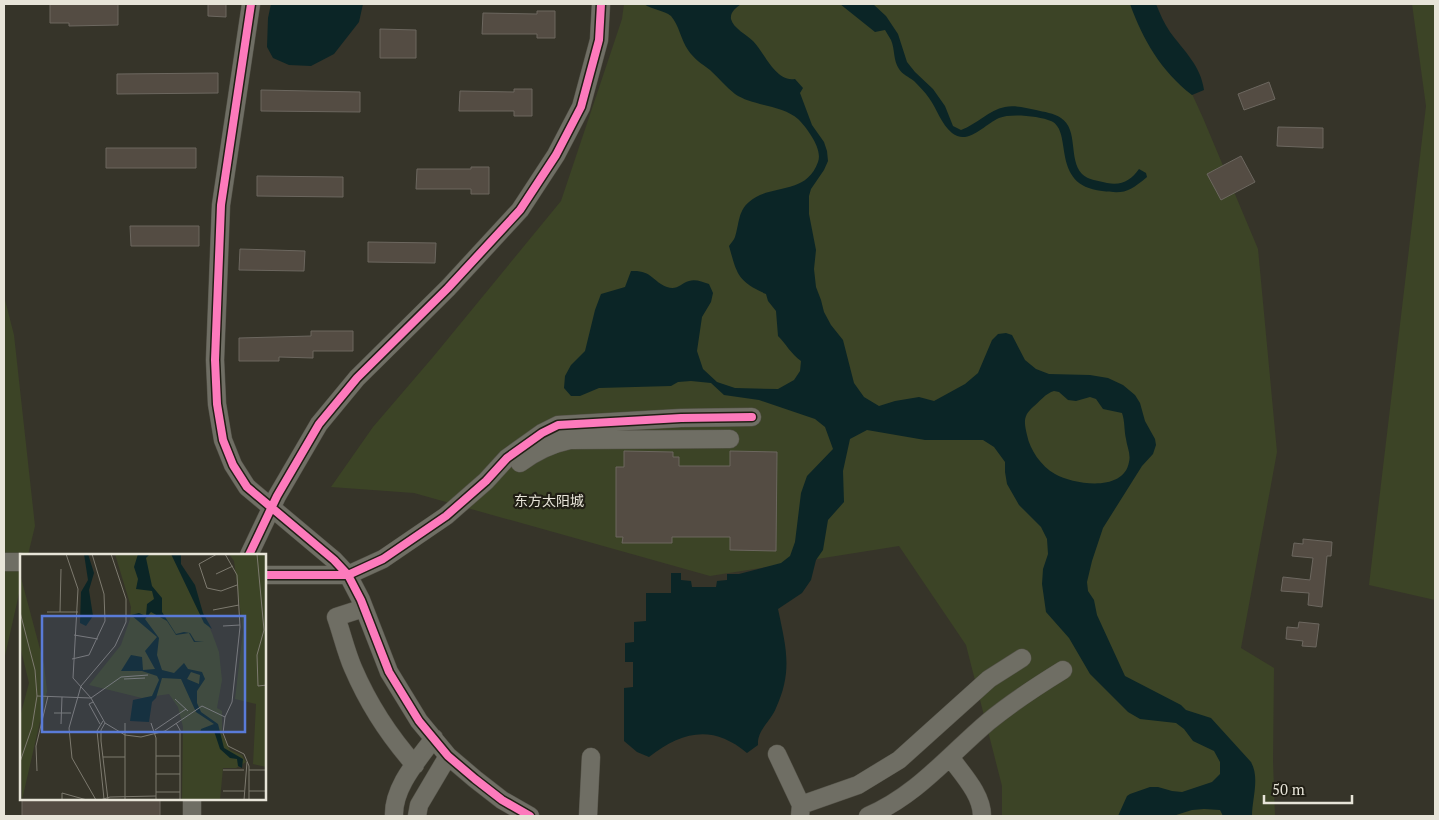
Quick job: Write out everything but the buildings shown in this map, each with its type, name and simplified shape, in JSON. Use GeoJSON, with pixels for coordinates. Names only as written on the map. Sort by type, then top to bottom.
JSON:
{"type":"FeatureCollection","features":[{"type":"Feature","properties":{"kind":"street"},"geometry":{"type":"LineString","coordinates":[[251,4],[221,205],[215,360],[216,404],[223,440],[234,465],[247,487],[334,560],[348,575],[364,608],[389,672],[403,698],[448,756],[502,800],[530,816]]}},
{"type":"Feature","properties":{"kind":"street"},"geometry":{"type":"LineString","coordinates":[[249,554],[277,496],[319,424],[357,378],[448,288],[520,210],[556,156],[580,107],[598,40],[601,4]]}},
{"type":"Feature","properties":{"kind":"street"},"geometry":{"type":"LineString","coordinates":[[266,575],[348,575],[383,559],[446,516],[486,481],[507,458],[542,433],[558,425],[752,417]]}},
{"type":"Feature","properties":{"kind":"street"},"geometry":{"type":"LineString","coordinates":[[486,481],[510,470],[537,451],[554,443],[570,440],[730,439]]}},
{"type":"Feature","properties":{"kind":"street"},"geometry":{"type":"LineString","coordinates":[[4,562],[20,562]]}},
{"type":"Feature","properties":{"kind":"street"},"geometry":{"type":"LineString","coordinates":[[364,608],[336,617],[353,668],[368,698],[383,724],[415,765]]}},
{"type":"Feature","properties":{"kind":"street"},"geometry":{"type":"LineString","coordinates":[[777,754],[800,810],[858,785],[900,760],[989,679],[1022,658]]}},
{"type":"Feature","properties":{"kind":"street"},"geometry":{"type":"LineString","coordinates":[[868,816],[902,798],[930,776],[1008,707],[1035,687],[1063,670]]}},
{"type":"Feature","properties":{"kind":"street"},"geometry":{"type":"LineString","coordinates":[[394,816],[397,799],[403,784],[434,738]]}},
{"type":"Feature","properties":{"kind":"street"},"geometry":{"type":"LineString","coordinates":[[418,816],[419,805],[448,756]]}},
{"type":"Feature","properties":{"kind":"street"},"geometry":{"type":"LineString","coordinates":[[588,816],[590,757]]}},
{"type":"Feature","properties":{"kind":"street"},"geometry":{"type":"LineString","coordinates":[[950,757],[977,796],[982,808],[982,816]]}},
{"type":"Feature","properties":{"kind":"street"},"geometry":{"type":"LineString","coordinates":[[192,800],[192,816]]}},
{"type":"Feature","properties":{"kind":"green space"},"geometry":{"type":"Polygon","coordinates":[[[624,4],[1151,4],[1203,118],[1258,249],[1277,452],[1241,648],[1274,668],[1273,761],[1275,816],[1002,816],[1002,786],[966,645],[899,546],[710,576],[414,493],[331,487],[373,427],[561,201],[622,19],[624,4]]]}},
{"type":"Feature","properties":{"kind":"green space"},"geometry":{"type":"Polygon","coordinates":[[[1412,4],[1435,4],[1435,600],[1369,585],[1426,106],[1412,4]]]}},
{"type":"Feature","properties":{"kind":"green space"},"geometry":{"type":"Polygon","coordinates":[[[4,296],[14,335],[35,526],[28,554],[20,554],[20,589],[4,660],[4,296]]]}},
{"type":"Feature","properties":{"kind":"water"},"geometry":{"type":"Polygon","coordinates":[[[271,4],[363,4],[359,22],[334,54],[311,66],[289,65],[273,58],[267,47],[268,18],[271,4]]]}},
{"type":"Feature","properties":{"kind":"water"},"geometry":{"type":"Polygon","coordinates":[[[644,4],[741,4],[731,14],[734,25],[753,41],[776,72],[788,79],[795,79],[803,88],[800,93],[812,125],[824,142],[828,161],[811,189],[809,196],[809,214],[816,250],[814,269],[816,287],[824,312],[831,325],[843,340],[854,383],[864,397],[879,406],[919,397],[934,401],[965,384],[978,373],[992,340],[998,334],[1006,333],[1012,335],[1025,360],[1036,369],[1049,374],[1090,375],[1108,378],[1123,385],[1135,395],[1140,403],[1145,421],[1155,439],[1156,445],[1153,454],[1142,466],[1103,528],[1087,582],[1088,591],[1094,600],[1097,615],[1125,676],[1181,705],[1186,710],[1211,718],[1251,762],[1255,775],[1252,816],[1223,816],[1220,810],[1204,809],[1192,810],[1173,816],[1118,816],[1127,796],[1130,794],[1150,787],[1182,792],[1212,782],[1220,774],[1220,762],[1214,751],[1193,741],[1184,729],[1176,723],[1140,719],[1128,712],[1090,674],[1069,638],[1046,612],[1042,584],[1043,569],[1048,554],[1047,539],[1041,527],[1019,505],[1007,484],[1005,462],[994,447],[983,440],[925,440],[867,430],[850,439],[843,471],[844,502],[828,520],[823,550],[816,560],[811,580],[802,593],[778,609],[785,647],[785,682],[774,713],[762,730],[758,745],[747,753],[722,738],[698,734],[673,741],[649,757],[637,752],[624,741],[624,688],[633,687],[633,662],[625,662],[625,643],[634,642],[634,622],[646,621],[646,593],[671,593],[671,573],[681,573],[681,580],[691,581],[692,587],[716,587],[717,581],[727,580],[727,574],[739,574],[781,563],[790,556],[795,542],[801,493],[807,476],[833,449],[825,427],[815,419],[759,400],[724,395],[711,383],[691,381],[678,382],[671,386],[599,388],[580,396],[571,396],[564,388],[565,376],[571,365],[585,351],[601,294],[625,287],[631,271],[648,274],[662,285],[670,288],[692,280],[709,284],[713,293],[711,302],[702,317],[697,351],[703,369],[717,382],[735,388],[778,389],[794,380],[800,371],[801,361],[778,336],[776,311],[768,301],[766,294],[749,285],[740,276],[729,246],[735,237],[739,218],[749,202],[758,196],[796,185],[812,173],[819,157],[816,145],[806,128],[792,114],[750,101],[735,94],[690,53],[671,16],[644,4]],[[1054,391],[1045,396],[1026,416],[1025,426],[1028,441],[1037,457],[1045,467],[1055,474],[1074,481],[1098,483],[1109,482],[1118,478],[1125,472],[1129,462],[1122,413],[1103,409],[1096,399],[1090,397],[1076,401],[1068,400],[1059,392],[1054,391]]]}},
{"type":"Feature","properties":{"kind":"water"},"geometry":{"type":"Polygon","coordinates":[[[840,4],[873,4],[886,16],[898,34],[907,62],[933,89],[945,106],[953,126],[961,130],[994,111],[1009,106],[1049,113],[1061,118],[1070,130],[1075,161],[1084,176],[1097,181],[1117,184],[1129,179],[1139,169],[1146,173],[1147,177],[1131,189],[1122,192],[1102,191],[1086,187],[1075,179],[1069,169],[1058,127],[1051,121],[1040,118],[1017,115],[1004,116],[970,136],[958,136],[952,133],[926,94],[899,69],[891,40],[885,30],[875,32],[840,4]]]}},
{"type":"Feature","properties":{"kind":"water"},"geometry":{"type":"Polygon","coordinates":[[[1130,4],[1156,4],[1168,29],[1196,66],[1204,90],[1192,95],[1171,76],[1147,42],[1130,4]]]}},
{"type":"Feature","properties":{"kind":"cycle path"},"geometry":{"type":"LineString","coordinates":[[251,4],[221,205],[215,360],[217,404],[223,440],[233,465],[247,487],[334,560],[348,575],[361,600],[389,672],[419,721],[448,756],[502,800],[530,816]]}},
{"type":"Feature","properties":{"kind":"cycle path"},"geometry":{"type":"LineString","coordinates":[[249,554],[277,496],[319,424],[357,378],[448,288],[520,210],[556,155],[581,107],[599,40],[601,4]]}},
{"type":"Feature","properties":{"kind":"cycle path"},"geometry":{"type":"LineString","coordinates":[[266,575],[348,575],[383,559],[446,516],[486,481],[507,458],[542,433],[558,425],[681,418],[752,417]]}},
{"type":"Feature","properties":{"kind":"district","name":"东方太阳城"},"geometry":{"type":"Point","coordinates":[549,501]}}]}
